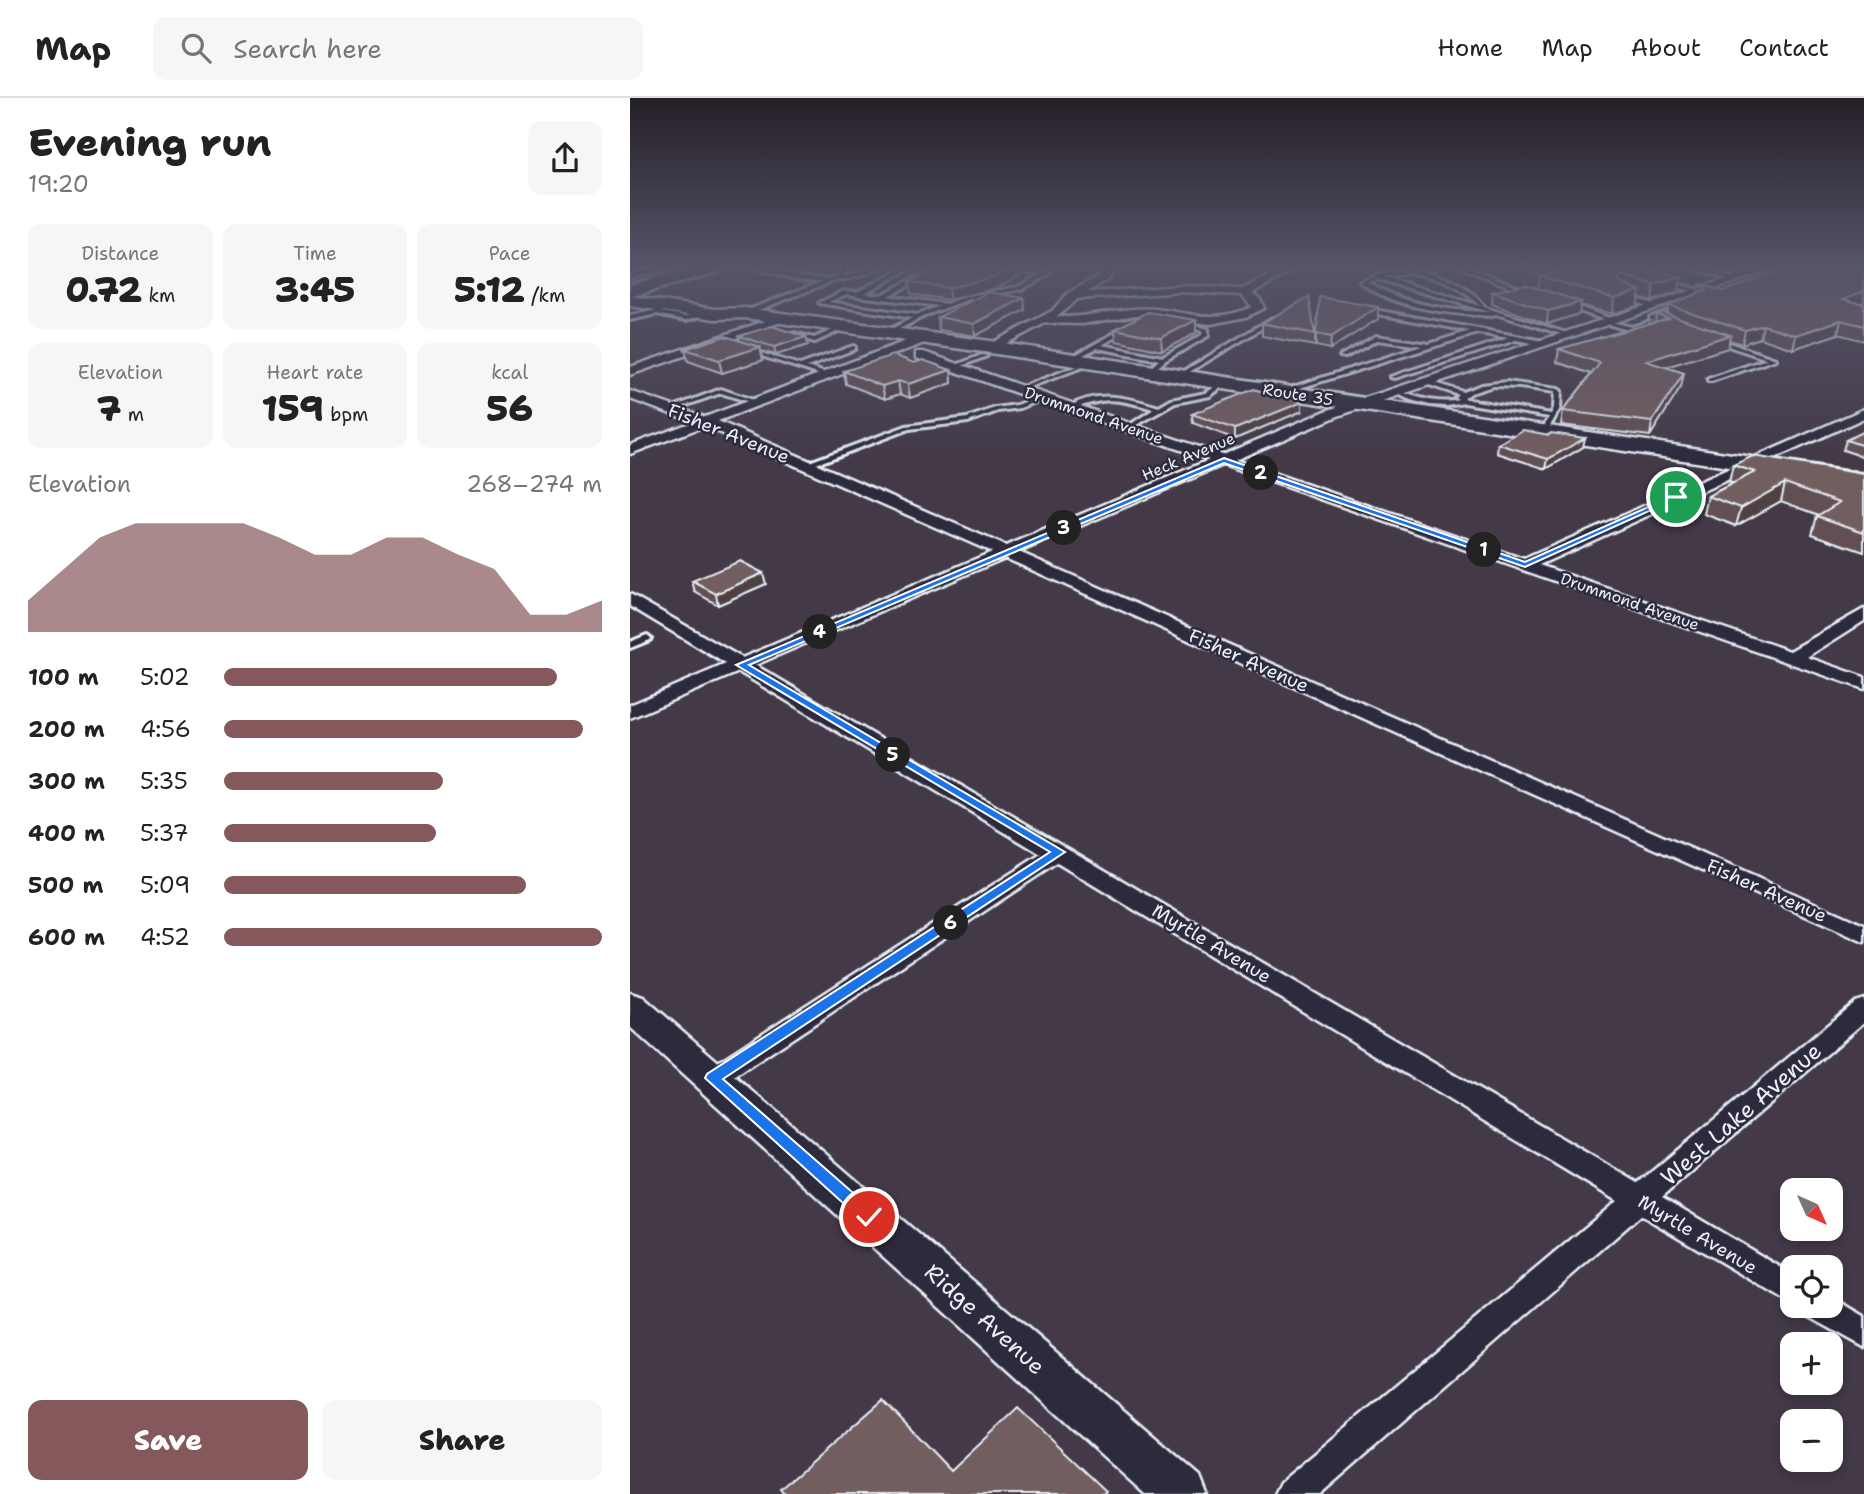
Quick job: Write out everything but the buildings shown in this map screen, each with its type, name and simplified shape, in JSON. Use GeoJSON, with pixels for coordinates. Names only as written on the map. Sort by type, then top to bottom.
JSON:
{"type":"FeatureCollection","features":[{"type":"Feature","properties":{"kind":"main road","name":"Route 35"},"geometry":{"type":"LineString","coordinates":[[875,332],[921,347],[1085,356],[1156,365],[1179,376],[1361,404],[1548,424],[1752,464],[1864,481]]}},
{"type":"Feature","properties":{"kind":"street"},"geometry":{"type":"LineString","coordinates":[[630,370],[759,332]]}},
{"type":"Feature","properties":{"kind":"street"},"geometry":{"type":"LineString","coordinates":[[987,351],[1022,332]]}},
{"type":"Feature","properties":{"kind":"street","name":"Heck Avenue"},"geometry":{"type":"LineString","coordinates":[[630,712],[1361,404],[1394,385],[1422,375],[1440,377],[1573,332]]}},
{"type":"Feature","properties":{"kind":"street"},"geometry":{"type":"LineString","coordinates":[[630,450],[827,375],[921,347]]}},
{"type":"Feature","properties":{"kind":"street","name":"Drummond Avenue"},"geometry":{"type":"LineString","coordinates":[[921,347],[954,367],[1864,683]]}},
{"type":"Feature","properties":{"kind":"street","name":"Fisher Avenue"},"geometry":{"type":"LineString","coordinates":[[630,395],[706,421],[808,464],[1864,934]]}},
{"type":"Feature","properties":{"kind":"street"},"geometry":{"type":"LineString","coordinates":[[1525,565],[1864,414]]}},
{"type":"Feature","properties":{"kind":"street","name":"Myrtle Avenue"},"geometry":{"type":"LineString","coordinates":[[630,599],[1780,1283]]}},
{"type":"Feature","properties":{"kind":"street"},"geometry":{"type":"LineString","coordinates":[[1792,658],[1864,614]]}},
{"type":"Feature","properties":{"kind":"street"},"geometry":{"type":"LineString","coordinates":[[713,1078],[1059,852]]}},
{"type":"Feature","properties":{"kind":"street","name":"Ridge Avenue"},"geometry":{"type":"LineString","coordinates":[[630,1006],[1182,1494]]}},
{"type":"Feature","properties":{"kind":"street","name":"West Lake Avenue"},"geometry":{"type":"LineString","coordinates":[[1293,1494],[1642,1200],[1864,1008]]}},
{"type":"Feature","properties":{"kind":"street"},"geometry":{"type":"LineString","coordinates":[[1838,1318],[1864,1333]]}},
{"type":"Feature","properties":{"kind":"lane"},"geometry":{"type":"LineString","coordinates":[[1020,389],[1126,332]]}},
{"type":"Feature","properties":{"kind":"lane"},"geometry":{"type":"LineString","coordinates":[[1156,365],[1205,336],[1206,332]]}},
{"type":"Feature","properties":{"kind":"lane"},"geometry":{"type":"LineString","coordinates":[[1179,376],[1251,332]]}},
{"type":"Feature","properties":{"kind":"lane"},"geometry":{"type":"LineString","coordinates":[[1282,392],[1473,332]]}},
{"type":"Feature","properties":{"kind":"lane"},"geometry":{"type":"LineString","coordinates":[[1492,332],[1543,343]]}},
{"type":"Feature","properties":{"kind":"lane"},"geometry":{"type":"LineString","coordinates":[[1561,332],[1567,334]]}},
{"type":"Feature","properties":{"kind":"lane"},"geometry":{"type":"LineString","coordinates":[[1422,375],[1518,337]]}},
{"type":"Feature","properties":{"kind":"lane"},"geometry":{"type":"LineString","coordinates":[[1343,356],[1376,338],[1430,345]]}},
{"type":"Feature","properties":{"kind":"lane"},"geometry":{"type":"LineString","coordinates":[[1710,338],[1773,359],[1710,380]]}},
{"type":"Feature","properties":{"kind":"lane"},"geometry":{"type":"LineString","coordinates":[[800,367],[852,348]]}},
{"type":"Feature","properties":{"kind":"lane"},"geometry":{"type":"LineString","coordinates":[[741,349],[827,375]]}},
{"type":"Feature","properties":{"kind":"lane"},"geometry":{"type":"LineString","coordinates":[[954,367],[987,351]]}},
{"type":"Feature","properties":{"kind":"lane"},"geometry":{"type":"LineString","coordinates":[[1422,375],[1508,418]]}},
{"type":"Feature","properties":{"kind":"lane"},"geometry":{"type":"LineString","coordinates":[[1130,428],[1174,401],[1208,395],[1224,383]]}},
{"type":"Feature","properties":{"kind":"lane"},"geometry":{"type":"LineString","coordinates":[[1394,385],[1433,405],[1451,405],[1464,398],[1467,391],[1490,385],[1527,385],[1558,391],[1557,408],[1548,424]]}},
{"type":"Feature","properties":{"kind":"lane"},"geometry":{"type":"LineString","coordinates":[[671,409],[721,391],[756,402]]}},
{"type":"Feature","properties":{"kind":"lane"},"geometry":{"type":"LineString","coordinates":[[1072,407],[1094,397],[1110,396],[1160,409]]}},
{"type":"Feature","properties":{"kind":"lane"},"geometry":{"type":"LineString","coordinates":[[808,464],[908,427],[968,420],[997,409],[1018,407],[1043,397]]}},
{"type":"Feature","properties":{"kind":"lane"},"geometry":{"type":"LineString","coordinates":[[630,645],[647,638]]}},
{"type":"Feature","properties":{"kind":"route"},"geometry":{"type":"LineString","coordinates":[[869,1217],[713,1078],[1059,852],[741,665],[1224,460],[1525,565],[1676,497]]}}]}
